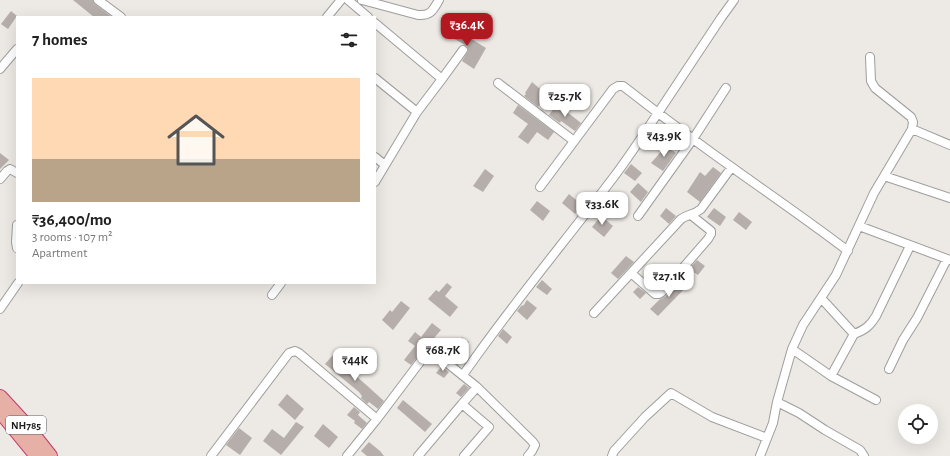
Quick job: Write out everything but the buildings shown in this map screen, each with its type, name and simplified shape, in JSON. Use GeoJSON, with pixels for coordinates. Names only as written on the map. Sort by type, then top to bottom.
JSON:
{"type":"FeatureCollection","features":[{"type":"Feature","properties":{"kind":"highway","name":"NH785"},"geometry":{"type":"LineString","coordinates":[[0,396],[50,456]]}},
{"type":"Feature","properties":{"kind":"highway","name":"NH785"},"geometry":{"type":"LineString","coordinates":[[0,411],[37,456]]}},
{"type":"Feature","properties":{"kind":"street"},"geometry":{"type":"LineString","coordinates":[[98,0],[120,16]]}},
{"type":"Feature","properties":{"kind":"street"},"geometry":{"type":"LineString","coordinates":[[328,16],[341,0]]}},
{"type":"Feature","properties":{"kind":"street"},"geometry":{"type":"LineString","coordinates":[[348,0],[367,16]]}},
{"type":"Feature","properties":{"kind":"street"},"geometry":{"type":"LineString","coordinates":[[362,0],[426,16],[434,10],[440,0]]}},
{"type":"Feature","properties":{"kind":"street"},"geometry":{"type":"LineString","coordinates":[[463,375],[516,301],[614,178],[734,0]]}},
{"type":"Feature","properties":{"kind":"street"},"geometry":{"type":"LineString","coordinates":[[376,24],[442,79]]}},
{"type":"Feature","properties":{"kind":"street"},"geometry":{"type":"LineString","coordinates":[[0,69],[16,50]]}},
{"type":"Feature","properties":{"kind":"street"},"geometry":{"type":"LineString","coordinates":[[376,180],[417,112],[463,50]]}},
{"type":"Feature","properties":{"kind":"street"},"geometry":{"type":"LineString","coordinates":[[760,456],[773,423],[777,402],[792,349],[803,325],[821,298],[848,251],[884,176],[912,129],[913,122],[911,117],[874,88],[870,81],[870,57]]}},
{"type":"Feature","properties":{"kind":"street"},"geometry":{"type":"LineString","coordinates":[[376,79],[417,112]]}},
{"type":"Feature","properties":{"kind":"street"},"geometry":{"type":"LineString","coordinates":[[498,83],[574,140]]}},
{"type":"Feature","properties":{"kind":"street"},"geometry":{"type":"LineString","coordinates":[[540,187],[613,89],[618,86],[623,86],[731,168],[789,207],[848,251]]}},
{"type":"Feature","properties":{"kind":"street"},"geometry":{"type":"LineString","coordinates":[[638,216],[726,88]]}},
{"type":"Feature","properties":{"kind":"street"},"geometry":{"type":"LineString","coordinates":[[912,129],[950,145]]}},
{"type":"Feature","properties":{"kind":"street"},"geometry":{"type":"LineString","coordinates":[[376,159],[385,165]]}},
{"type":"Feature","properties":{"kind":"street"},"geometry":{"type":"LineString","coordinates":[[594,313],[681,219],[686,215],[695,214],[701,209],[731,168]]}},
{"type":"Feature","properties":{"kind":"street"},"geometry":{"type":"LineString","coordinates":[[0,179],[10,169],[16,172]]}},
{"type":"Feature","properties":{"kind":"street"},"geometry":{"type":"LineString","coordinates":[[884,176],[950,198]]}},
{"type":"Feature","properties":{"kind":"street"},"geometry":{"type":"LineString","coordinates":[[631,273],[655,294],[662,292],[711,234],[711,231],[691,215]]}},
{"type":"Feature","properties":{"kind":"street"},"geometry":{"type":"LineString","coordinates":[[859,226],[948,259],[917,318],[903,340],[889,369]]}},
{"type":"Feature","properties":{"kind":"street"},"geometry":{"type":"LineString","coordinates":[[830,376],[854,334],[869,327],[876,316],[910,246]]}},
{"type":"Feature","properties":{"kind":"street"},"geometry":{"type":"LineString","coordinates":[[0,309],[17,284]]}},
{"type":"Feature","properties":{"kind":"street"},"geometry":{"type":"LineString","coordinates":[[272,295],[280,284]]}},
{"type":"Feature","properties":{"kind":"street"},"geometry":{"type":"LineString","coordinates":[[821,298],[854,334]]}},
{"type":"Feature","properties":{"kind":"street"},"geometry":{"type":"LineString","coordinates":[[792,349],[830,376],[876,400]]}},
{"type":"Feature","properties":{"kind":"street"},"geometry":{"type":"LineString","coordinates":[[347,456],[429,350],[433,350],[477,387],[532,441],[535,445],[528,456]]}},
{"type":"Feature","properties":{"kind":"street"},"geometry":{"type":"LineString","coordinates":[[211,456],[289,353],[292,352],[299,353],[377,419]]}},
{"type":"Feature","properties":{"kind":"street"},"geometry":{"type":"LineString","coordinates":[[418,456],[477,387]]}},
{"type":"Feature","properties":{"kind":"street"},"geometry":{"type":"LineString","coordinates":[[612,456],[614,451],[640,422],[671,393],[712,417],[767,438]]}},
{"type":"Feature","properties":{"kind":"street"},"geometry":{"type":"LineString","coordinates":[[777,402],[799,413],[860,450],[864,456]]}},
{"type":"Feature","properties":{"kind":"street"},"geometry":{"type":"LineString","coordinates":[[462,404],[489,427],[464,456]]}}]}
